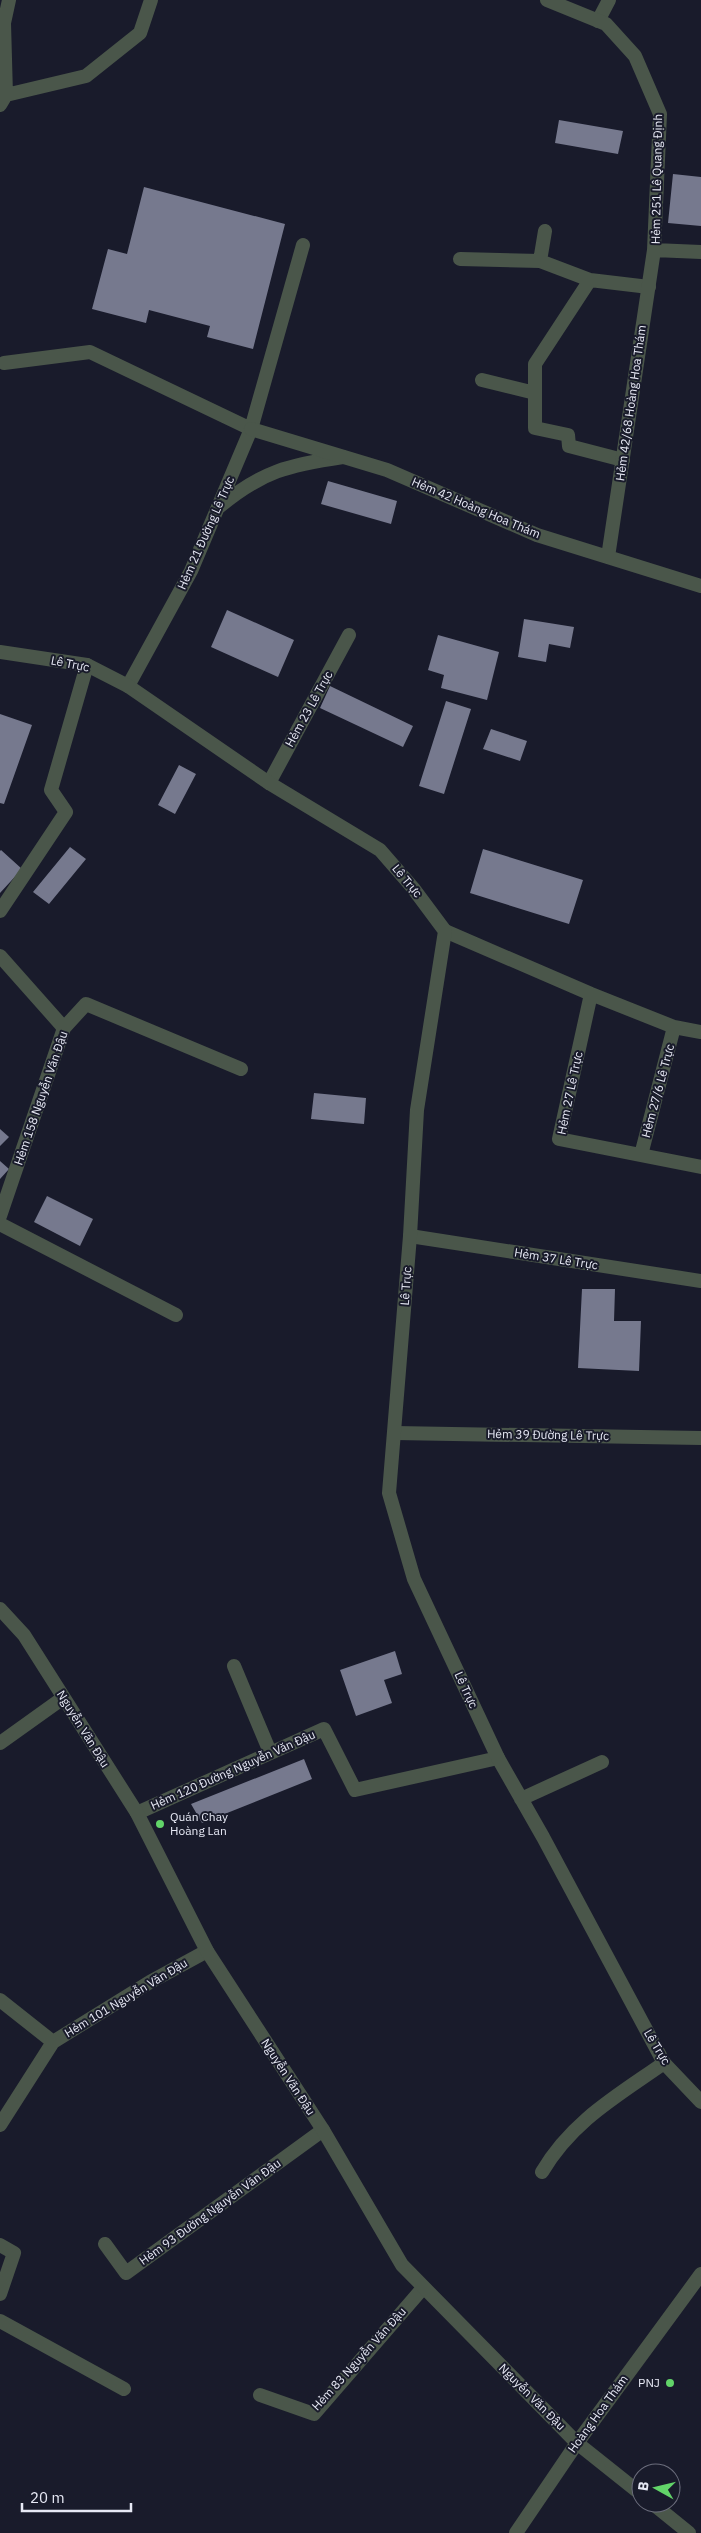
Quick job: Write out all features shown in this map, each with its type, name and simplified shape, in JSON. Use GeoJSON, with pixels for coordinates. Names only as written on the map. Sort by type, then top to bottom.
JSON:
{"type":"FeatureCollection","features":[{"type":"Feature","properties":{"kind":"street"},"geometry":{"type":"LineString","coordinates":[[9,0],[4,23],[3,100],[86,76],[140,33],[151,0]]}},
{"type":"Feature","properties":{"kind":"street","name":"Hẻm 251 Lê Quang Định"},"geometry":{"type":"LineString","coordinates":[[547,0],[606,24],[635,56],[660,114],[654,250],[701,252]]}},
{"type":"Feature","properties":{"kind":"street"},"geometry":{"type":"LineString","coordinates":[[598,21],[609,0]]}},
{"type":"Feature","properties":{"kind":"street"},"geometry":{"type":"LineString","coordinates":[[540,261],[545,230]]}},
{"type":"Feature","properties":{"kind":"street","name":"Hẻm 21 Đường Lê Trực"},"geometry":{"type":"LineString","coordinates":[[128,686],[191,571],[251,429],[304,246]]}},
{"type":"Feature","properties":{"kind":"street","name":"Hẻm 42/68 Hoàng Hoa Thám"},"geometry":{"type":"LineString","coordinates":[[608,557],[654,250]]}},
{"type":"Feature","properties":{"kind":"street"},"geometry":{"type":"LineString","coordinates":[[460,259],[540,261],[590,280],[648,287]]}},
{"type":"Feature","properties":{"kind":"street"},"geometry":{"type":"LineString","coordinates":[[590,280],[535,364],[535,428],[568,435],[569,446],[623,460]]}},
{"type":"Feature","properties":{"kind":"street"},"geometry":{"type":"LineString","coordinates":[[4,363],[90,352],[251,429]]}},
{"type":"Feature","properties":{"kind":"street"},"geometry":{"type":"LineString","coordinates":[[482,380],[535,393]]}},
{"type":"Feature","properties":{"kind":"street","name":"Hẻm 42 Hoàng Hoa Thám"},"geometry":{"type":"LineString","coordinates":[[251,429],[343,457],[421,484],[537,535],[701,586]]}},
{"type":"Feature","properties":{"kind":"street"},"geometry":{"type":"LineString","coordinates":[[217,510],[244,487],[261,477],[292,466],[343,457]]}},
{"type":"Feature","properties":{"kind":"street","name":"Hẻm 23 Lê Trực"},"geometry":{"type":"LineString","coordinates":[[269,784],[349,635]]}},
{"type":"Feature","properties":{"kind":"street","name":"Lê Trực"},"geometry":{"type":"LineString","coordinates":[[0,652],[87,665],[128,686],[269,784],[380,850],[413,888],[444,931],[417,1110],[410,1236],[389,1493],[414,1579],[498,1758],[522,1798],[664,2063],[701,2102]]}},
{"type":"Feature","properties":{"kind":"street"},"geometry":{"type":"LineString","coordinates":[[0,912],[66,812],[51,790],[87,665]]}},
{"type":"Feature","properties":{"kind":"street"},"geometry":{"type":"LineString","coordinates":[[444,931],[591,994],[674,1027],[701,1032]]}},
{"type":"Feature","properties":{"kind":"street"},"geometry":{"type":"LineString","coordinates":[[0,956],[64,1028]]}},
{"type":"Feature","properties":{"kind":"street","name":"Hẻm 27 Lê Trực"},"geometry":{"type":"LineString","coordinates":[[591,994],[559,1139],[701,1166]]}},
{"type":"Feature","properties":{"kind":"street","name":"Hẻm 158 Nguyễn Văn Đậu"},"geometry":{"type":"LineString","coordinates":[[0,1216],[64,1028],[86,1004],[241,1069]]}},
{"type":"Feature","properties":{"kind":"street","name":"Hẻm 27/6 Lê Trực"},"geometry":{"type":"LineString","coordinates":[[641,1155],[674,1027]]}},
{"type":"Feature","properties":{"kind":"street"},"geometry":{"type":"LineString","coordinates":[[0,1224],[176,1315]]}},
{"type":"Feature","properties":{"kind":"street","name":"Hẻm 37 Lê Trực"},"geometry":{"type":"LineString","coordinates":[[410,1236],[701,1281]]}},
{"type":"Feature","properties":{"kind":"street","name":"Hẻm 39 Đường Lê Trực"},"geometry":{"type":"LineString","coordinates":[[395,1433],[701,1438]]}},
{"type":"Feature","properties":{"kind":"street","name":"Nguyễn Văn Đậu"},"geometry":{"type":"LineString","coordinates":[[0,1608],[24,1635],[137,1813],[207,1951],[323,2130],[402,2265],[577,2443],[631,2486]]}},
{"type":"Feature","properties":{"kind":"street"},"geometry":{"type":"LineString","coordinates":[[234,1666],[270,1752]]}},
{"type":"Feature","properties":{"kind":"street"},"geometry":{"type":"LineString","coordinates":[[0,1743],[63,1698]]}},
{"type":"Feature","properties":{"kind":"street","name":"Hẻm 120 Đường Nguyễn Văn Đậu"},"geometry":{"type":"LineString","coordinates":[[137,1813],[324,1729],[355,1790],[498,1758]]}},
{"type":"Feature","properties":{"kind":"street"},"geometry":{"type":"LineString","coordinates":[[522,1798],[602,1762]]}},
{"type":"Feature","properties":{"kind":"street","name":"Hẻm 101 Nguyễn Văn Đậu"},"geometry":{"type":"LineString","coordinates":[[0,2125],[53,2042],[150,1982],[207,1951]]}},
{"type":"Feature","properties":{"kind":"street"},"geometry":{"type":"LineString","coordinates":[[0,2000],[53,2042]]}},
{"type":"Feature","properties":{"kind":"street"},"geometry":{"type":"LineString","coordinates":[[542,2172],[553,2154],[589,2114],[664,2063]]}},
{"type":"Feature","properties":{"kind":"street","name":"Hẻm 93 Đường Nguyễn Văn Đậu"},"geometry":{"type":"LineString","coordinates":[[105,2244],[126,2273],[323,2130]]}},
{"type":"Feature","properties":{"kind":"street"},"geometry":{"type":"LineString","coordinates":[[0,2245],[14,2253],[0,2294]]}},
{"type":"Feature","properties":{"kind":"street","name":"Hoàng Hoa Thám"},"geometry":{"type":"LineString","coordinates":[[516,2533],[577,2443],[701,2274]]}},
{"type":"Feature","properties":{"kind":"street","name":"Hẻm 83 Nguyễn Văn Đậu"},"geometry":{"type":"LineString","coordinates":[[260,2395],[314,2414],[423,2288]]}},
{"type":"Feature","properties":{"kind":"street"},"geometry":{"type":"LineString","coordinates":[[0,2321],[124,2389]]}},
{"type":"Feature","properties":{"kind":"street"},"geometry":{"type":"LineString","coordinates":[[664,2513],[689,2533]]}},
{"type":"Feature","properties":{"kind":"building"},"geometry":{"type":"Polygon","coordinates":[[[559,120],[623,131],[618,154],[555,143],[559,120]]]}},
{"type":"Feature","properties":{"kind":"building"},"geometry":{"type":"Polygon","coordinates":[[[673,174],[701,177],[701,226],[668,223],[673,174]]]}},
{"type":"Feature","properties":{"kind":"building"},"geometry":{"type":"Polygon","coordinates":[[[144,187],[285,224],[253,349],[207,337],[210,326],[149,310],[146,323],[92,309],[108,249],[127,254],[144,187]]]}},
{"type":"Feature","properties":{"kind":"building"},"geometry":{"type":"Polygon","coordinates":[[[328,481],[397,501],[391,524],[321,504],[328,481]]]}},
{"type":"Feature","properties":{"kind":"building"},"geometry":{"type":"Polygon","coordinates":[[[227,610],[294,640],[278,677],[211,647],[227,610]]]}},
{"type":"Feature","properties":{"kind":"building"},"geometry":{"type":"Polygon","coordinates":[[[524,619],[574,627],[570,648],[549,644],[546,662],[518,657],[524,619]]]}},
{"type":"Feature","properties":{"kind":"building"},"geometry":{"type":"Polygon","coordinates":[[[438,635],[499,652],[487,700],[441,688],[444,675],[428,670],[438,635]]]}},
{"type":"Feature","properties":{"kind":"building"},"geometry":{"type":"Polygon","coordinates":[[[330,686],[413,726],[403,747],[320,708],[330,686]]]}},
{"type":"Feature","properties":{"kind":"building"},"geometry":{"type":"Polygon","coordinates":[[[446,701],[471,709],[444,794],[419,786],[446,701]]]}},
{"type":"Feature","properties":{"kind":"building"},"geometry":{"type":"Polygon","coordinates":[[[0,714],[32,725],[4,804],[0,803],[0,714]]]}},
{"type":"Feature","properties":{"kind":"building"},"geometry":{"type":"Polygon","coordinates":[[[491,729],[527,741],[520,761],[483,749],[491,729]]]}},
{"type":"Feature","properties":{"kind":"building"},"geometry":{"type":"Polygon","coordinates":[[[179,765],[196,774],[175,814],[158,805],[179,765]]]}},
{"type":"Feature","properties":{"kind":"building"},"geometry":{"type":"Polygon","coordinates":[[[70,847],[86,859],[49,904],[33,892],[70,847]]]}},
{"type":"Feature","properties":{"kind":"building"},"geometry":{"type":"Polygon","coordinates":[[[483,849],[583,880],[569,924],[470,893],[483,849]]]}},
{"type":"Feature","properties":{"kind":"building"},"geometry":{"type":"Polygon","coordinates":[[[0,851],[22,869],[0,893],[0,851]]]}},
{"type":"Feature","properties":{"kind":"building"},"geometry":{"type":"Polygon","coordinates":[[[314,1093],[366,1098],[364,1124],[311,1119],[314,1093]]]}},
{"type":"Feature","properties":{"kind":"building"},"geometry":{"type":"Polygon","coordinates":[[[0,1129],[9,1137],[0,1146],[0,1129]]]}},
{"type":"Feature","properties":{"kind":"building"},"geometry":{"type":"Polygon","coordinates":[[[0,1161],[9,1169],[0,1179],[0,1161]]]}},
{"type":"Feature","properties":{"kind":"building"},"geometry":{"type":"Polygon","coordinates":[[[47,1196],[93,1219],[80,1246],[34,1222],[47,1196]]]}},
{"type":"Feature","properties":{"kind":"building"},"geometry":{"type":"Polygon","coordinates":[[[582,1289],[615,1289],[614,1321],[641,1321],[639,1371],[578,1368],[582,1289]]]}},
{"type":"Feature","properties":{"kind":"building"},"geometry":{"type":"Polygon","coordinates":[[[395,1651],[402,1674],[384,1680],[392,1703],[356,1716],[340,1670],[395,1651]]]}},
{"type":"Feature","properties":{"kind":"building"},"geometry":{"type":"Polygon","coordinates":[[[304,1759],[312,1779],[202,1823],[191,1804],[304,1759]]]}},
{"type":"Feature","properties":{"kind":"place","name":"Quán Chay Hoàng Lan"},"geometry":{"type":"Point","coordinates":[160,1824]}},
{"type":"Feature","properties":{"kind":"place","name":"PNJ"},"geometry":{"type":"Point","coordinates":[670,2383]}}]}
